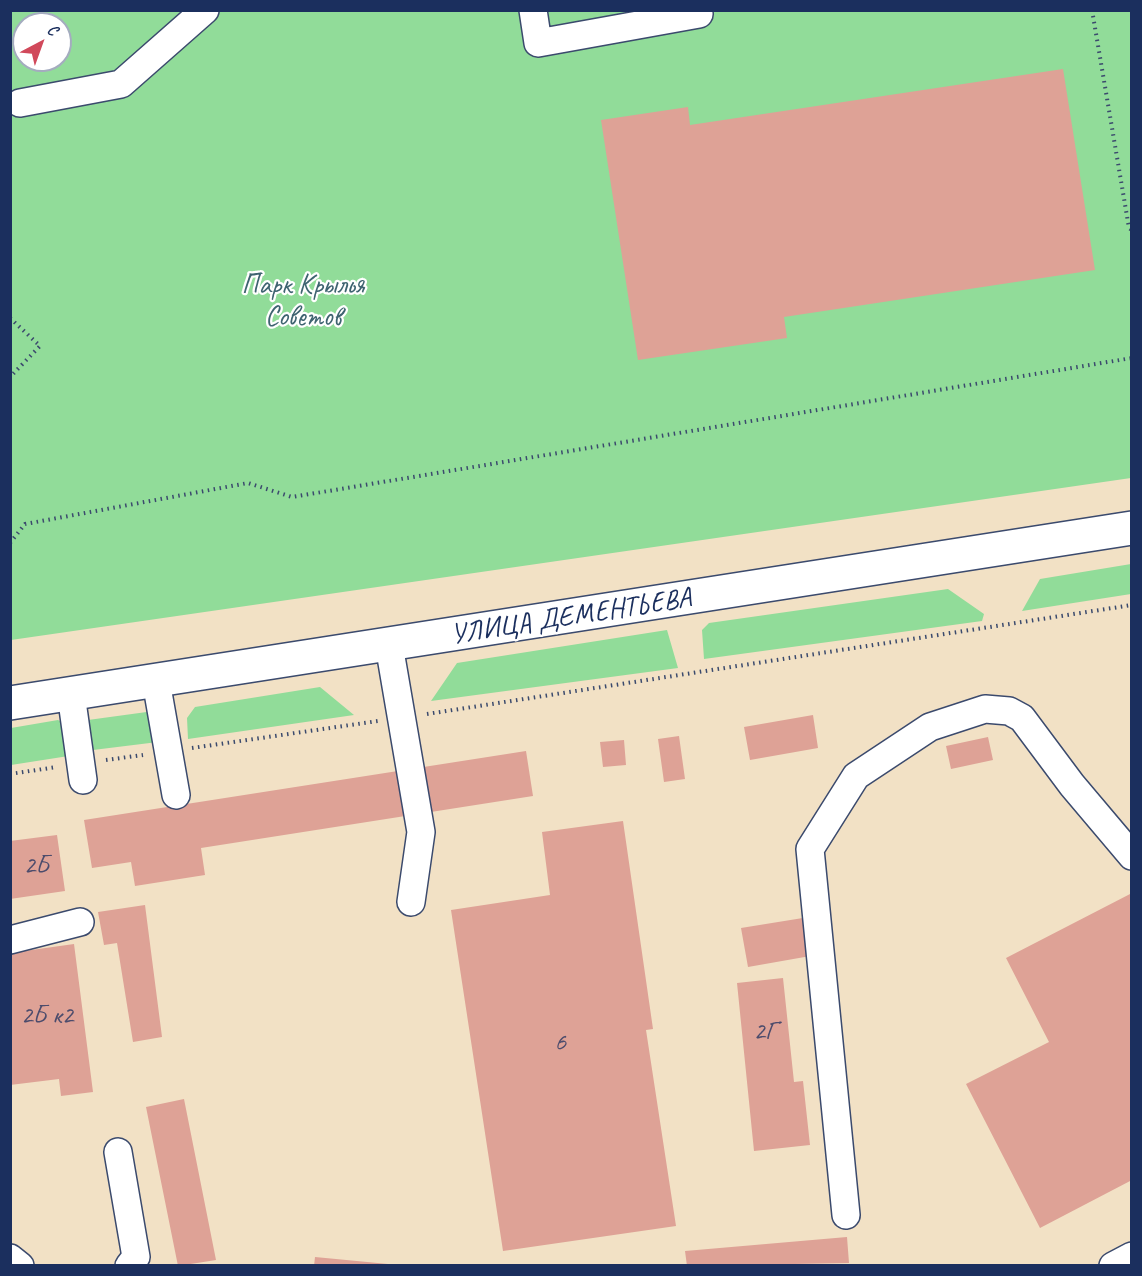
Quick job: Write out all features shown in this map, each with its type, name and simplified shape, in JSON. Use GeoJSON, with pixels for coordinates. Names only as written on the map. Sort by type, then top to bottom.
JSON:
{"type":"FeatureCollection","features":[{"type":"Feature","properties":{"kind":"main road","name":"УЛИЦА ДЕМЕНТЬЕВА"},"geometry":{"type":"LineString","coordinates":[[10,703],[1131,528]]}},
{"type":"Feature","properties":{"kind":"lane"},"geometry":{"type":"LineString","coordinates":[[14,104],[121,84],[205,10]]}},
{"type":"Feature","properties":{"kind":"lane"},"geometry":{"type":"LineString","coordinates":[[533,10],[538,43],[699,14]]}},
{"type":"Feature","properties":{"kind":"lane"},"geometry":{"type":"LineString","coordinates":[[389,645],[421,832],[411,902]]}},
{"type":"Feature","properties":{"kind":"lane"},"geometry":{"type":"LineString","coordinates":[[156,681],[176,795]]}},
{"type":"Feature","properties":{"kind":"lane"},"geometry":{"type":"LineString","coordinates":[[71,694],[82,772]]}},
{"type":"Feature","properties":{"kind":"lane"},"geometry":{"type":"LineString","coordinates":[[846,1215],[810,849],[856,776],[930,727],[985,709],[1009,711],[1022,718],[1072,785],[1131,856]]}},
{"type":"Feature","properties":{"kind":"lane"},"geometry":{"type":"LineString","coordinates":[[10,940],[81,922]]}},
{"type":"Feature","properties":{"kind":"lane"},"geometry":{"type":"LineString","coordinates":[[118,1152],[136,1257],[129,1266]]}},
{"type":"Feature","properties":{"kind":"lane"},"geometry":{"type":"LineString","coordinates":[[1113,1266],[1131,1257]]}},
{"type":"Feature","properties":{"kind":"lane"},"geometry":{"type":"LineString","coordinates":[[10,1258],[20,1266]]}},
{"type":"Feature","properties":{"kind":"path"},"geometry":{"type":"LineString","coordinates":[[1092,10],[1131,230]]}},
{"type":"Feature","properties":{"kind":"path"},"geometry":{"type":"LineString","coordinates":[[10,318],[40,346],[10,377]]}},
{"type":"Feature","properties":{"kind":"path"},"geometry":{"type":"LineString","coordinates":[[10,543],[25,524],[248,483],[292,497],[1131,358]]}},
{"type":"Feature","properties":{"kind":"path"},"geometry":{"type":"LineString","coordinates":[[10,774],[82,772],[168,751],[401,718],[1131,605]]}},
{"type":"Feature","properties":{"kind":"green space","name":"Парк Крылья Советов"},"geometry":{"type":"Polygon","coordinates":[[[10,11],[1131,11],[1131,478],[11,640],[10,11]]]}},
{"type":"Feature","properties":{"kind":"green space"},"geometry":{"type":"Polygon","coordinates":[[[1131,564],[1131,594],[1022,611],[1040,579],[1131,564]]]}},
{"type":"Feature","properties":{"kind":"green space"},"geometry":{"type":"Polygon","coordinates":[[[948,589],[984,614],[982,621],[704,659],[702,630],[709,623],[948,589]]]}},
{"type":"Feature","properties":{"kind":"green space"},"geometry":{"type":"Polygon","coordinates":[[[667,630],[678,668],[431,701],[457,663],[667,630]]]}},
{"type":"Feature","properties":{"kind":"green space"},"geometry":{"type":"Polygon","coordinates":[[[320,687],[354,715],[188,739],[187,718],[195,707],[320,687]]]}},
{"type":"Feature","properties":{"kind":"green space"},"geometry":{"type":"Polygon","coordinates":[[[154,711],[166,741],[93,750],[88,720],[154,711]]]}},
{"type":"Feature","properties":{"kind":"green space"},"geometry":{"type":"Polygon","coordinates":[[[58,720],[69,726],[75,755],[11,765],[11,728],[58,720]]]}},
{"type":"Feature","properties":{"kind":"building"},"geometry":{"type":"Polygon","coordinates":[[[1063,69],[1095,270],[784,317],[787,338],[638,360],[601,120],[688,107],[690,125],[1063,69]]]}},
{"type":"Feature","properties":{"kind":"building"},"geometry":{"type":"Polygon","coordinates":[[[813,715],[818,748],[750,760],[744,727],[813,715]]]}},
{"type":"Feature","properties":{"kind":"building"},"geometry":{"type":"Polygon","coordinates":[[[679,736],[685,779],[664,782],[658,739],[679,736]]]}},
{"type":"Feature","properties":{"kind":"building"},"geometry":{"type":"Polygon","coordinates":[[[988,737],[993,760],[951,769],[946,746],[988,737]]]}},
{"type":"Feature","properties":{"kind":"building"},"geometry":{"type":"Polygon","coordinates":[[[624,740],[626,765],[603,767],[600,742],[624,740]]]}},
{"type":"Feature","properties":{"kind":"building"},"geometry":{"type":"Polygon","coordinates":[[[526,751],[533,796],[201,848],[205,875],[135,886],[131,862],[92,868],[84,820],[526,751]]]}},
{"type":"Feature","properties":{"kind":"building"},"geometry":{"type":"Polygon","coordinates":[[[623,821],[653,1029],[646,1030],[676,1226],[503,1251],[451,910],[550,895],[542,832],[623,821]]]}},
{"type":"Feature","properties":{"kind":"building"},"geometry":{"type":"Polygon","coordinates":[[[57,835],[65,891],[10,899],[10,841],[57,835]]]}},
{"type":"Feature","properties":{"kind":"building"},"geometry":{"type":"Polygon","coordinates":[[[1132,893],[1132,1180],[1040,1228],[966,1084],[1049,1042],[1006,958],[1132,893]]]}},
{"type":"Feature","properties":{"kind":"building"},"geometry":{"type":"Polygon","coordinates":[[[145,905],[162,1037],[133,1042],[117,943],[104,945],[98,912],[145,905]]]}},
{"type":"Feature","properties":{"kind":"building"},"geometry":{"type":"Polygon","coordinates":[[[809,917],[816,955],[748,967],[741,928],[809,917]]]}},
{"type":"Feature","properties":{"kind":"building"},"geometry":{"type":"Polygon","coordinates":[[[74,944],[93,1092],[61,1096],[59,1079],[10,1085],[10,953],[74,944]]]}},
{"type":"Feature","properties":{"kind":"building"},"geometry":{"type":"Polygon","coordinates":[[[783,978],[794,1082],[803,1081],[810,1145],[754,1151],[737,983],[783,978]]]}},
{"type":"Feature","properties":{"kind":"building"},"geometry":{"type":"Polygon","coordinates":[[[184,1099],[216,1260],[178,1266],[146,1107],[184,1099]]]}},
{"type":"Feature","properties":{"kind":"building"},"geometry":{"type":"Polygon","coordinates":[[[847,1237],[849,1263],[687,1266],[685,1251],[847,1237]]]}},
{"type":"Feature","properties":{"kind":"building"},"geometry":{"type":"Polygon","coordinates":[[[315,1257],[388,1264],[387,1266],[314,1266],[315,1257]]]}}]}
